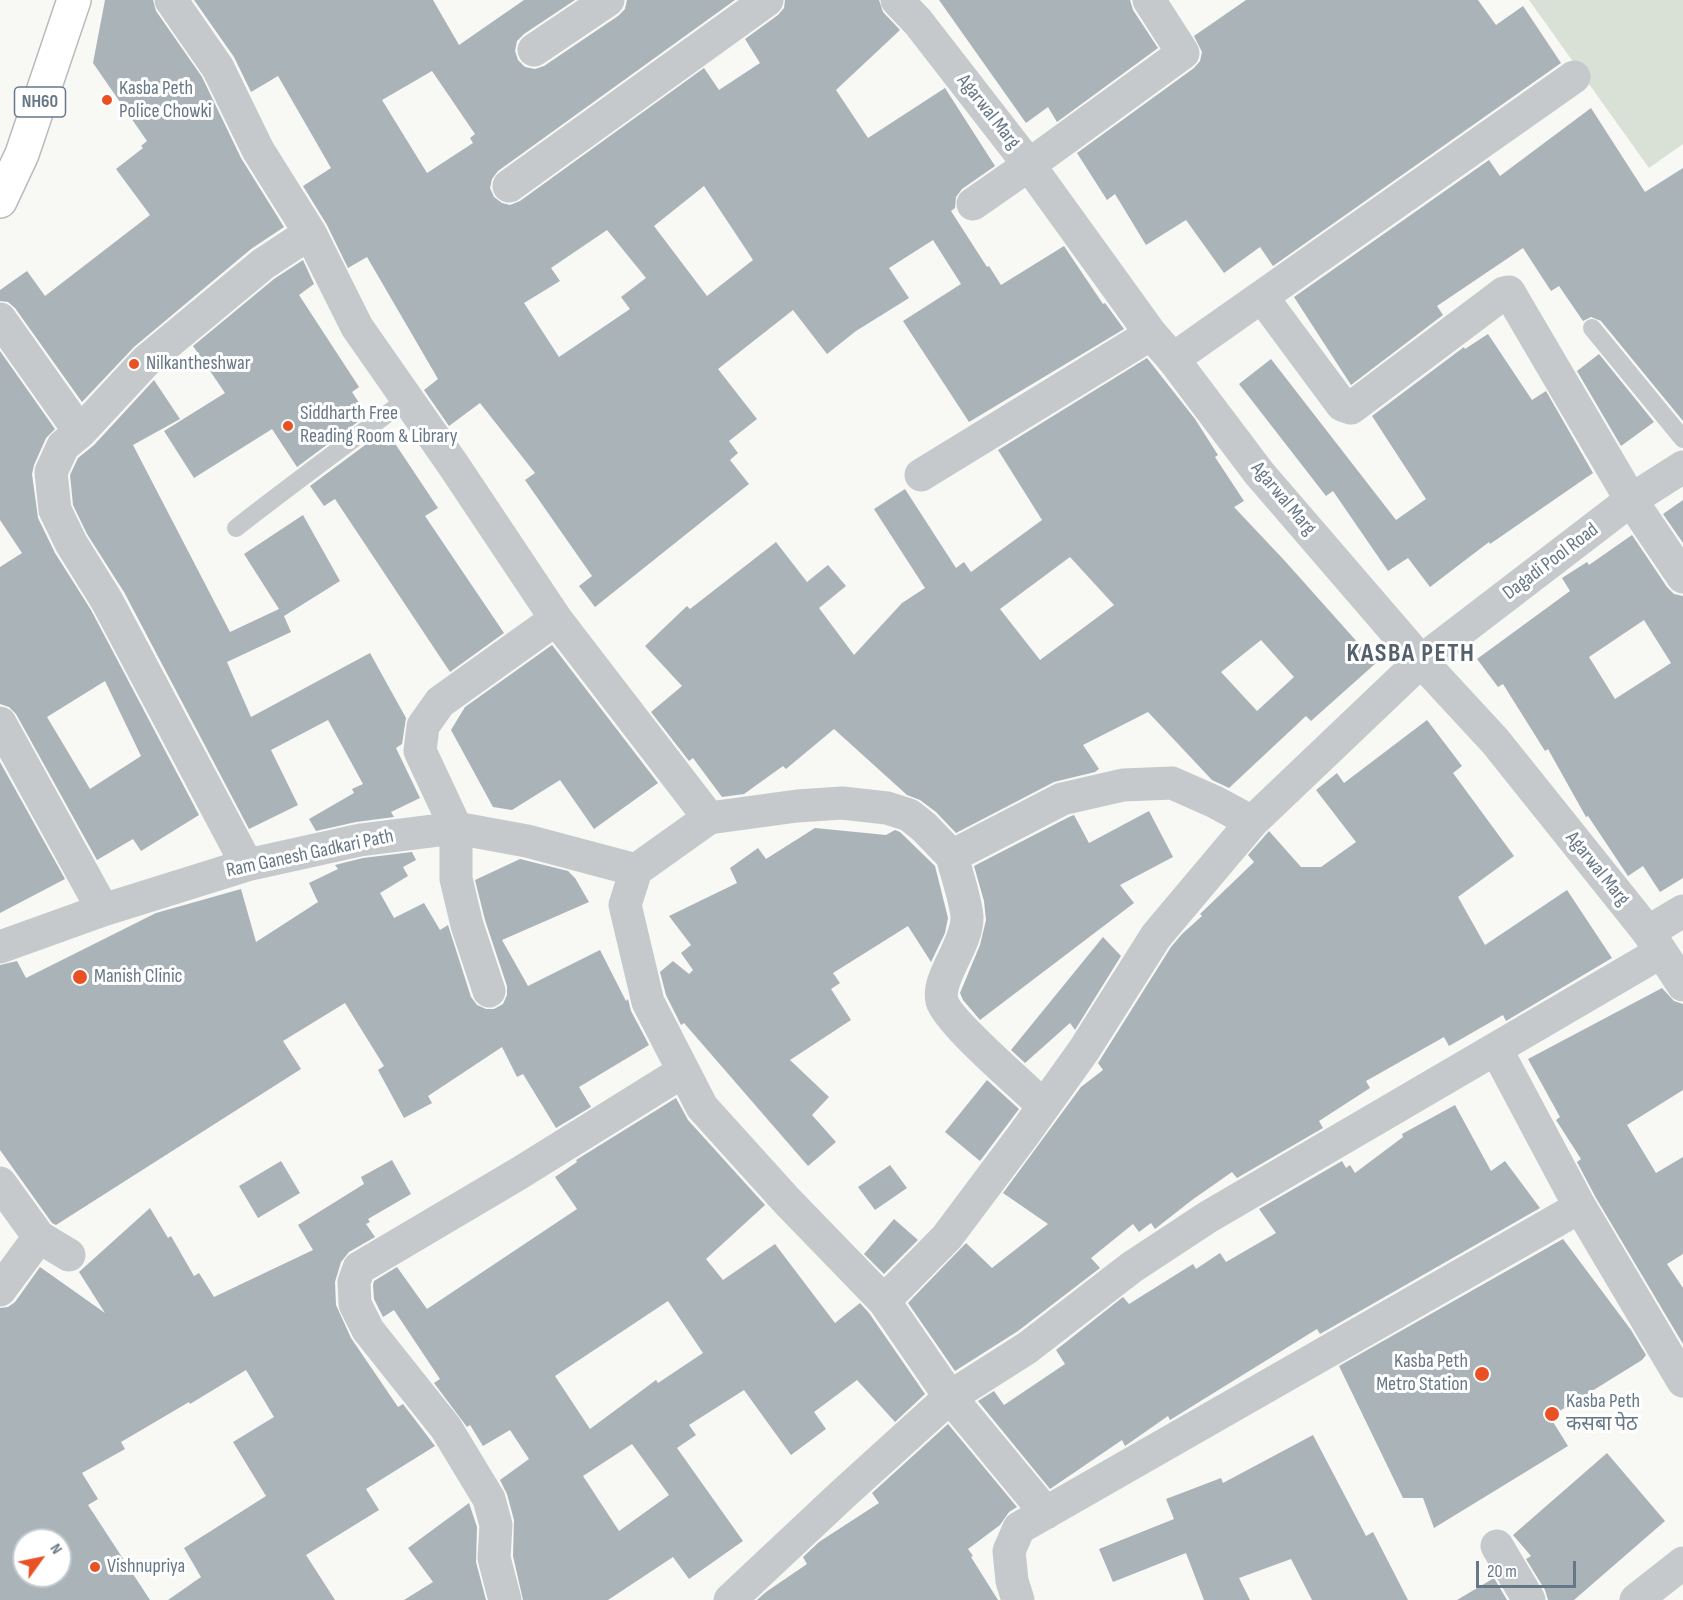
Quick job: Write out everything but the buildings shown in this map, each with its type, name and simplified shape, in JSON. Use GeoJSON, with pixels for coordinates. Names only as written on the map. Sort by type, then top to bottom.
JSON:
{"type":"FeatureCollection","features":[{"type":"Feature","properties":{"kind":"highway","name":"NH60"},"geometry":{"type":"LineString","coordinates":[[0,201],[22,154],[74,0]]}},
{"type":"Feature","properties":{"kind":"street"},"geometry":{"type":"LineString","coordinates":[[171,0],[218,68],[258,150],[310,233],[357,327],[556,619],[709,818]]}},
{"type":"Feature","properties":{"kind":"street"},"geometry":{"type":"LineString","coordinates":[[534,50],[608,0]]}},
{"type":"Feature","properties":{"kind":"street"},"geometry":{"type":"LineString","coordinates":[[508,186],[767,0]]}},
{"type":"Feature","properties":{"kind":"street","name":"Agarwal Marg"},"geometry":{"type":"LineString","coordinates":[[897,0],[918,22],[1029,165],[1151,334],[1173,359],[1259,473],[1422,661],[1495,741],[1654,942],[1683,985]]}},
{"type":"Feature","properties":{"kind":"street"},"geometry":{"type":"LineString","coordinates":[[973,204],[1183,53],[1149,0]]}},
{"type":"Feature","properties":{"kind":"street"},"geometry":{"type":"LineString","coordinates":[[1173,359],[1574,76]]}},
{"type":"Feature","properties":{"kind":"street"},"geometry":{"type":"LineString","coordinates":[[247,865],[108,601],[71,543],[55,510],[51,472],[63,446],[80,432],[146,361],[263,264],[310,233]]}},
{"type":"Feature","properties":{"kind":"street"},"geometry":{"type":"LineString","coordinates":[[1262,297],[1342,405],[1351,408],[1504,292],[1509,292],[1631,500],[1683,577]]}},
{"type":"Feature","properties":{"kind":"street"},"geometry":{"type":"LineString","coordinates":[[0,319],[80,432]]}},
{"type":"Feature","properties":{"kind":"street"},"geometry":{"type":"LineString","coordinates":[[921,475],[1151,334]]}},
{"type":"Feature","properties":{"kind":"street","name":"Dagadi Pool Road"},"geometry":{"type":"LineString","coordinates":[[884,1301],[947,1236],[1044,1106],[1156,936],[1252,822],[1422,661],[1631,500],[1683,467]]}},
{"type":"Feature","properties":{"kind":"street"},"geometry":{"type":"LineString","coordinates":[[489,991],[467,925],[456,879],[456,828],[420,751],[423,726],[440,702],[556,619]]}},
{"type":"Feature","properties":{"kind":"street"},"geometry":{"type":"LineString","coordinates":[[0,723],[104,910]]}},
{"type":"Feature","properties":{"kind":"street"},"geometry":{"type":"LineString","coordinates":[[952,856],[1062,799],[1123,785],[1172,783],[1252,822]]}},
{"type":"Feature","properties":{"kind":"street"},"geometry":{"type":"LineString","coordinates":[[1044,1106],[954,1021],[942,1000],[944,980],[963,942],[967,918],[952,856],[924,826],[909,815],[887,808],[842,803],[797,806],[709,818],[636,870],[625,905],[648,1002],[702,1107],[788,1202],[884,1301],[950,1397],[1046,1513]]}},
{"type":"Feature","properties":{"kind":"street","name":"Ram Ganesh Gadkari Path"},"geometry":{"type":"LineString","coordinates":[[0,948],[104,910],[247,865],[360,840],[456,828],[527,841],[636,870]]}},
{"type":"Feature","properties":{"kind":"street"},"geometry":{"type":"LineString","coordinates":[[730,1600],[950,1397],[1027,1348],[1132,1267],[1208,1217],[1496,1049],[1654,942],[1683,911]]}},
{"type":"Feature","properties":{"kind":"street"},"geometry":{"type":"LineString","coordinates":[[1496,1049],[1580,1207],[1683,1381]]}},
{"type":"Feature","properties":{"kind":"street"},"geometry":{"type":"LineString","coordinates":[[505,1600],[494,1558],[496,1525],[489,1499],[446,1428],[368,1330],[355,1304],[354,1282],[359,1268],[518,1174],[682,1072]]}},
{"type":"Feature","properties":{"kind":"street"},"geometry":{"type":"LineString","coordinates":[[0,1183],[39,1237],[69,1255]]}},
{"type":"Feature","properties":{"kind":"street"},"geometry":{"type":"LineString","coordinates":[[1018,1600],[1012,1581],[1009,1551],[1019,1528],[1580,1207]]}},
{"type":"Feature","properties":{"kind":"street"},"geometry":{"type":"LineString","coordinates":[[0,1290],[39,1237]]}},
{"type":"Feature","properties":{"kind":"street"},"geometry":{"type":"LineString","coordinates":[[1497,1546],[1529,1600]]}},
{"type":"Feature","properties":{"kind":"street"},"geometry":{"type":"LineString","coordinates":[[1636,1600],[1683,1563]]}},
{"type":"Feature","properties":{"kind":"lane"},"geometry":{"type":"LineString","coordinates":[[1592,328],[1683,439]]}},
{"type":"Feature","properties":{"kind":"lane"},"geometry":{"type":"LineString","coordinates":[[236,528],[407,399]]}},
{"type":"Feature","properties":{"kind":"shaded area"},"geometry":{"type":"Polygon","coordinates":[[[1529,0],[1683,0],[1683,144],[1649,168],[1529,0]]]}},
{"type":"Feature","properties":{"kind":"place","name":"Kasba Peth Police Chowki"},"geometry":{"type":"Point","coordinates":[107,100]}},
{"type":"Feature","properties":{"kind":"place","name":"Nilkantheshwar"},"geometry":{"type":"Point","coordinates":[134,364]}},
{"type":"Feature","properties":{"kind":"place","name":"Siddharth Free Reading Room & Library"},"geometry":{"type":"Point","coordinates":[288,426]}},
{"type":"Feature","properties":{"kind":"place","name":"Manish Clinic"},"geometry":{"type":"Point","coordinates":[80,977]}},
{"type":"Feature","properties":{"kind":"place","name":"Kasba Peth Metro Station"},"geometry":{"type":"Point","coordinates":[1482,1374]}},
{"type":"Feature","properties":{"kind":"place","name":"Kasba Peth कसबा पेठ"},"geometry":{"type":"Point","coordinates":[1552,1414]}},
{"type":"Feature","properties":{"kind":"place","name":"Vishnupriya"},"geometry":{"type":"Point","coordinates":[95,1567]}},
{"type":"Feature","properties":{"kind":"district","name":"KASBA PETH"},"geometry":{"type":"Point","coordinates":[1411,654]}}]}
